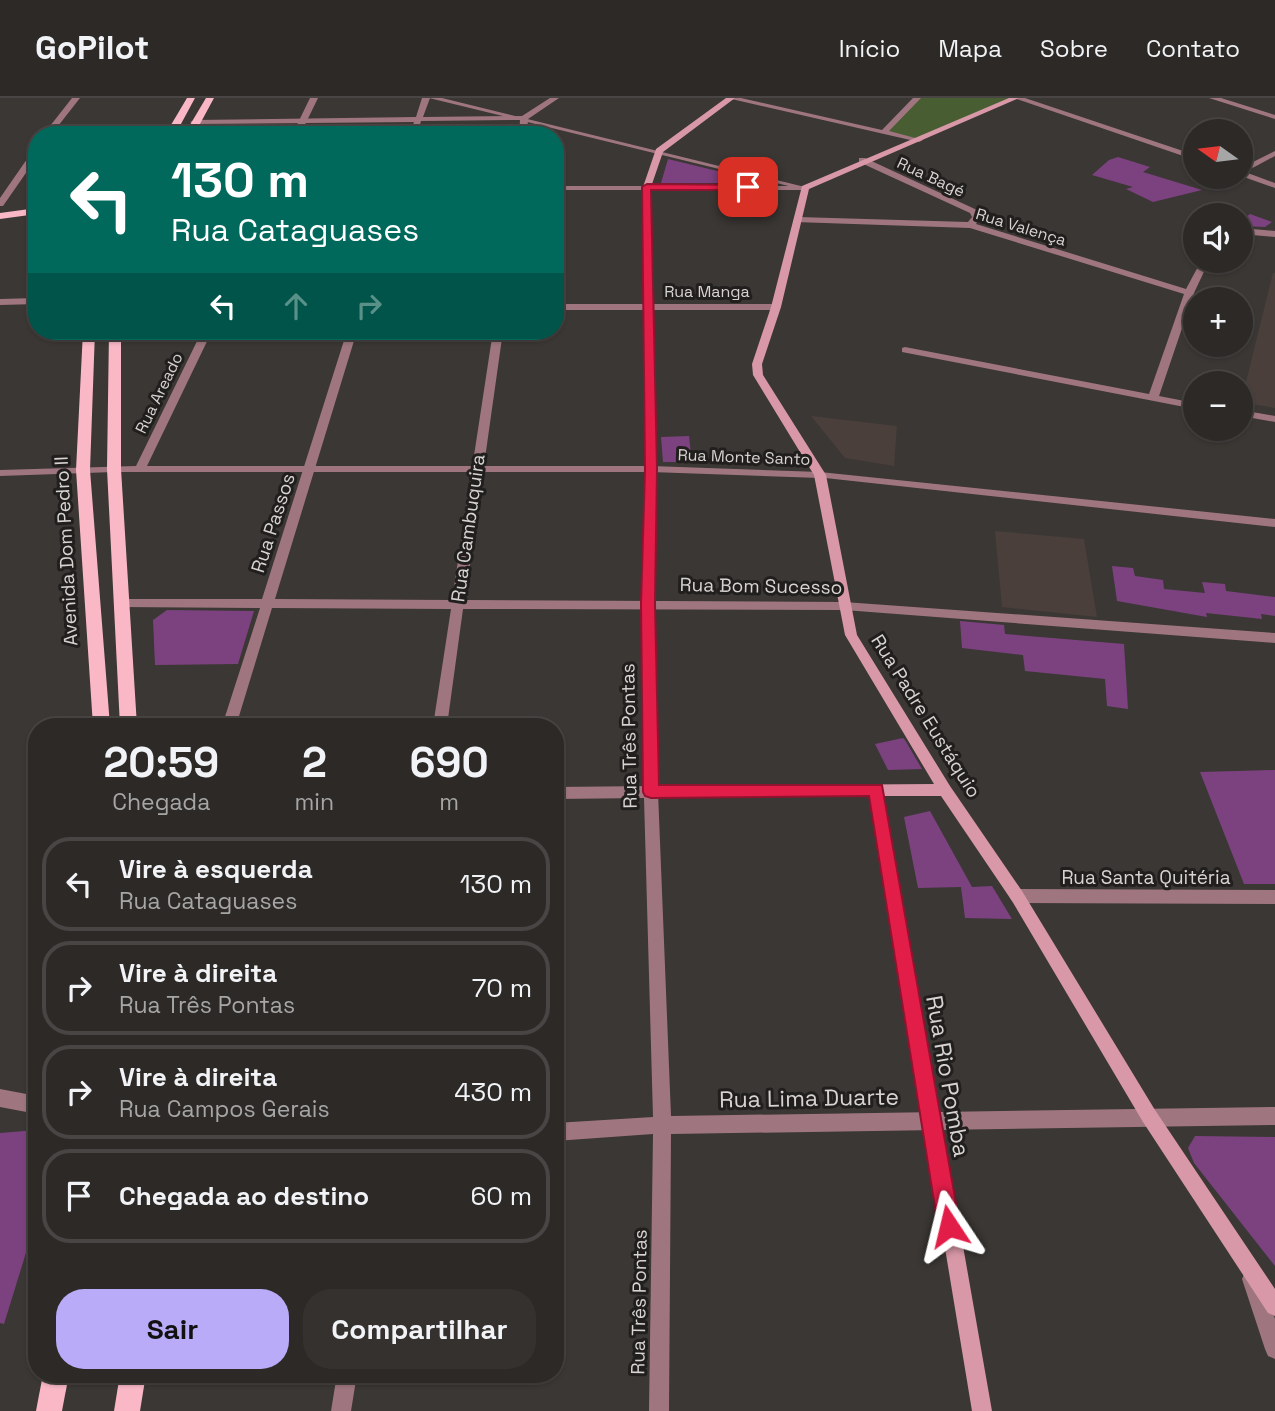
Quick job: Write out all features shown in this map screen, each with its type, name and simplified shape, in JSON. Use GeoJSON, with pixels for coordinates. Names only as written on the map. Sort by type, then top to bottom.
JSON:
{"type":"FeatureCollection","features":[{"type":"Feature","properties":{"kind":"main road"},"geometry":{"type":"LineString","coordinates":[[175,126],[191,98]]}},
{"type":"Feature","properties":{"kind":"main road"},"geometry":{"type":"LineString","coordinates":[[192,126],[210,98]]}},
{"type":"Feature","properties":{"kind":"main road"},"geometry":{"type":"LineString","coordinates":[[660,151],[731,98]]}},
{"type":"Feature","properties":{"kind":"main road"},"geometry":{"type":"LineString","coordinates":[[804,188],[862,160],[919,140],[1017,98]]}},
{"type":"Feature","properties":{"kind":"main road","name":"Rua Três Pontas"},"geometry":{"type":"LineString","coordinates":[[651,792],[648,604],[651,469],[647,187],[660,151]]}},
{"type":"Feature","properties":{"kind":"main road","name":"Rua Padre Eustáquio"},"geometry":{"type":"LineString","coordinates":[[804,188],[776,307],[757,364],[758,375],[820,475],[851,635],[945,790],[1017,897],[1149,1116],[1275,1306]]}},
{"type":"Feature","properties":{"kind":"main road"},"geometry":{"type":"LineString","coordinates":[[0,204],[28,201]]}},
{"type":"Feature","properties":{"kind":"main road"},"geometry":{"type":"LineString","coordinates":[[0,216],[28,212]]}},
{"type":"Feature","properties":{"kind":"main road","name":"Avenida Dom Pedro II"},"geometry":{"type":"LineString","coordinates":[[89,340],[83,470],[101,718]]}},
{"type":"Feature","properties":{"kind":"main road"},"geometry":{"type":"LineString","coordinates":[[115,340],[114,469],[128,718]]}},
{"type":"Feature","properties":{"kind":"main road","name":"Rua Rio Pomba"},"geometry":{"type":"LineString","coordinates":[[876,789],[930,1120],[982,1411]]}},
{"type":"Feature","properties":{"kind":"main road"},"geometry":{"type":"LineString","coordinates":[[651,792],[945,790]]}},
{"type":"Feature","properties":{"kind":"main road"},"geometry":{"type":"LineString","coordinates":[[49,1411],[55,1383]]}},
{"type":"Feature","properties":{"kind":"main road"},"geometry":{"type":"LineString","coordinates":[[127,1411],[132,1383]]}},
{"type":"Feature","properties":{"kind":"street"},"geometry":{"type":"LineString","coordinates":[[54,126],[76,98]]}},
{"type":"Feature","properties":{"kind":"street"},"geometry":{"type":"LineString","coordinates":[[300,126],[314,98]]}},
{"type":"Feature","properties":{"kind":"street"},"geometry":{"type":"LineString","coordinates":[[416,126],[426,98]]}},
{"type":"Feature","properties":{"kind":"street"},"geometry":{"type":"LineString","coordinates":[[433,98],[557,126]]}},
{"type":"Feature","properties":{"kind":"street"},"geometry":{"type":"LineString","coordinates":[[194,122],[524,118],[555,98]]}},
{"type":"Feature","properties":{"kind":"street"},"geometry":{"type":"LineString","coordinates":[[731,98],[919,140]]}},
{"type":"Feature","properties":{"kind":"street"},"geometry":{"type":"LineString","coordinates":[[884,132],[917,98]]}},
{"type":"Feature","properties":{"kind":"street"},"geometry":{"type":"LineString","coordinates":[[1017,98],[1183,154]]}},
{"type":"Feature","properties":{"kind":"street"},"geometry":{"type":"LineString","coordinates":[[1213,98],[1275,117]]}},
{"type":"Feature","properties":{"kind":"street"},"geometry":{"type":"LineString","coordinates":[[524,118],[524,126]]}},
{"type":"Feature","properties":{"kind":"street"},"geometry":{"type":"LineString","coordinates":[[564,128],[804,188]]}},
{"type":"Feature","properties":{"kind":"street"},"geometry":{"type":"LineString","coordinates":[[1253,165],[1275,153]]}},
{"type":"Feature","properties":{"kind":"street","name":"Rua Bagé"},"geometry":{"type":"LineString","coordinates":[[862,160],[974,212],[976,217],[971,225]]}},
{"type":"Feature","properties":{"kind":"street"},"geometry":{"type":"LineString","coordinates":[[0,204],[28,163]]}},
{"type":"Feature","properties":{"kind":"street"},"geometry":{"type":"LineString","coordinates":[[1253,177],[1275,186]]}},
{"type":"Feature","properties":{"kind":"street"},"geometry":{"type":"LineString","coordinates":[[564,188],[804,188]]}},
{"type":"Feature","properties":{"kind":"street","name":"Rua Valença"},"geometry":{"type":"LineString","coordinates":[[798,220],[971,225],[1183,291]]}},
{"type":"Feature","properties":{"kind":"street"},"geometry":{"type":"LineString","coordinates":[[1253,232],[1275,234]]}},
{"type":"Feature","properties":{"kind":"street"},"geometry":{"type":"LineString","coordinates":[[0,302],[28,301]]}},
{"type":"Feature","properties":{"kind":"street","name":"Rua Manga"},"geometry":{"type":"LineString","coordinates":[[564,307],[776,307]]}},
{"type":"Feature","properties":{"kind":"street"},"geometry":{"type":"LineString","coordinates":[[1153,398],[1183,310]]}},
{"type":"Feature","properties":{"kind":"street","name":"Rua Areado"},"geometry":{"type":"LineString","coordinates":[[139,470],[203,340]]}},
{"type":"Feature","properties":{"kind":"street","name":"Rua Passos"},"geometry":{"type":"LineString","coordinates":[[231,718],[349,340]]}},
{"type":"Feature","properties":{"kind":"street","name":"Rua Cambuquira"},"geometry":{"type":"LineString","coordinates":[[441,718],[497,340]]}},
{"type":"Feature","properties":{"kind":"street"},"geometry":{"type":"LineString","coordinates":[[905,350],[1183,403]]}},
{"type":"Feature","properties":{"kind":"street"},"geometry":{"type":"LineString","coordinates":[[1253,415],[1275,419]]}},
{"type":"Feature","properties":{"kind":"street","name":"Rua Monte Santo"},"geometry":{"type":"LineString","coordinates":[[0,473],[114,469],[651,469],[820,475],[1275,523]]}},
{"type":"Feature","properties":{"kind":"street","name":"Rua Bom Sucesso"},"geometry":{"type":"LineString","coordinates":[[120,603],[844,606],[1275,638]]}},
{"type":"Feature","properties":{"kind":"street"},"geometry":{"type":"LineString","coordinates":[[564,793],[651,792]]}},
{"type":"Feature","properties":{"kind":"street","name":"Rua Três Pontas"},"geometry":{"type":"LineString","coordinates":[[651,792],[662,1125],[659,1411]]}},
{"type":"Feature","properties":{"kind":"street","name":"Rua Santa Quitéria"},"geometry":{"type":"LineString","coordinates":[[1017,897],[1275,897]]}},
{"type":"Feature","properties":{"kind":"street"},"geometry":{"type":"LineString","coordinates":[[0,1098],[28,1103]]}},
{"type":"Feature","properties":{"kind":"street","name":"Rua Lima Duarte"},"geometry":{"type":"LineString","coordinates":[[564,1131],[662,1125],[1275,1116]]}},
{"type":"Feature","properties":{"kind":"street"},"geometry":{"type":"LineString","coordinates":[[1246,1261],[1275,1349]]}},
{"type":"Feature","properties":{"kind":"street"},"geometry":{"type":"LineString","coordinates":[[341,1411],[346,1383]]}},
{"type":"Feature","properties":{"kind":"shaded area"},"geometry":{"type":"Polygon","coordinates":[[[1275,273],[1275,408],[1253,404],[1253,371],[1249,371],[1275,273]]]}},
{"type":"Feature","properties":{"kind":"shaded area"},"geometry":{"type":"Polygon","coordinates":[[[811,416],[897,426],[894,466],[845,458],[811,416]]]}},
{"type":"Feature","properties":{"kind":"shaded area"},"geometry":{"type":"Polygon","coordinates":[[[995,531],[1084,539],[1097,617],[1002,607],[995,531]]]}},
{"type":"Feature","properties":{"kind":"green space"},"geometry":{"type":"Polygon","coordinates":[[[917,98],[1015,98],[919,140],[884,132],[917,98]]]}},
{"type":"Feature","properties":{"kind":"building"},"geometry":{"type":"Polygon","coordinates":[[[1118,157],[1150,167],[1143,172],[1183,184],[1183,189],[1202,190],[1153,202],[1126,189],[1133,187],[1092,175],[1109,160],[1118,157]]]}},
{"type":"Feature","properties":{"kind":"building"},"geometry":{"type":"Polygon","coordinates":[[[668,159],[750,179],[750,183],[661,183],[668,159]]]}},
{"type":"Feature","properties":{"kind":"building"},"geometry":{"type":"Polygon","coordinates":[[[1253,215],[1272,222],[1265,227],[1253,226],[1253,215]]]}},
{"type":"Feature","properties":{"kind":"building"},"geometry":{"type":"Polygon","coordinates":[[[689,436],[692,462],[663,462],[661,437],[689,436]]]}},
{"type":"Feature","properties":{"kind":"building"},"geometry":{"type":"Polygon","coordinates":[[[1112,566],[1133,568],[1135,576],[1163,580],[1164,589],[1205,593],[1202,582],[1225,584],[1226,591],[1275,597],[1275,616],[1261,614],[1262,619],[1206,613],[1207,617],[1117,601],[1112,566]]]}},
{"type":"Feature","properties":{"kind":"building"},"geometry":{"type":"Polygon","coordinates":[[[167,610],[254,611],[238,664],[155,665],[153,620],[167,610]]]}},
{"type":"Feature","properties":{"kind":"building"},"geometry":{"type":"Polygon","coordinates":[[[960,621],[1004,625],[1005,634],[1124,644],[1128,709],[1107,706],[1105,679],[1025,671],[1023,655],[962,648],[960,621]]]}},
{"type":"Feature","properties":{"kind":"building"},"geometry":{"type":"Polygon","coordinates":[[[903,738],[922,769],[888,770],[875,744],[903,738]]]}},
{"type":"Feature","properties":{"kind":"building"},"geometry":{"type":"Polygon","coordinates":[[[1275,770],[1275,884],[1244,884],[1200,772],[1275,770]]]}},
{"type":"Feature","properties":{"kind":"building"},"geometry":{"type":"Polygon","coordinates":[[[930,811],[972,887],[992,886],[1012,919],[965,918],[961,887],[918,888],[904,817],[930,811]]]}},
{"type":"Feature","properties":{"kind":"building"},"geometry":{"type":"Polygon","coordinates":[[[28,1131],[28,1246],[4,1324],[0,1323],[0,1133],[28,1131]]]}},
{"type":"Feature","properties":{"kind":"building"},"geometry":{"type":"Polygon","coordinates":[[[1195,1136],[1275,1137],[1275,1266],[1194,1163],[1188,1148],[1195,1136]]]}},
{"type":"Feature","properties":{"kind":"route"},"geometry":{"type":"LineString","coordinates":[[748,187],[647,187],[651,469],[648,604],[651,792],[876,789],[949,1226]]}}]}
